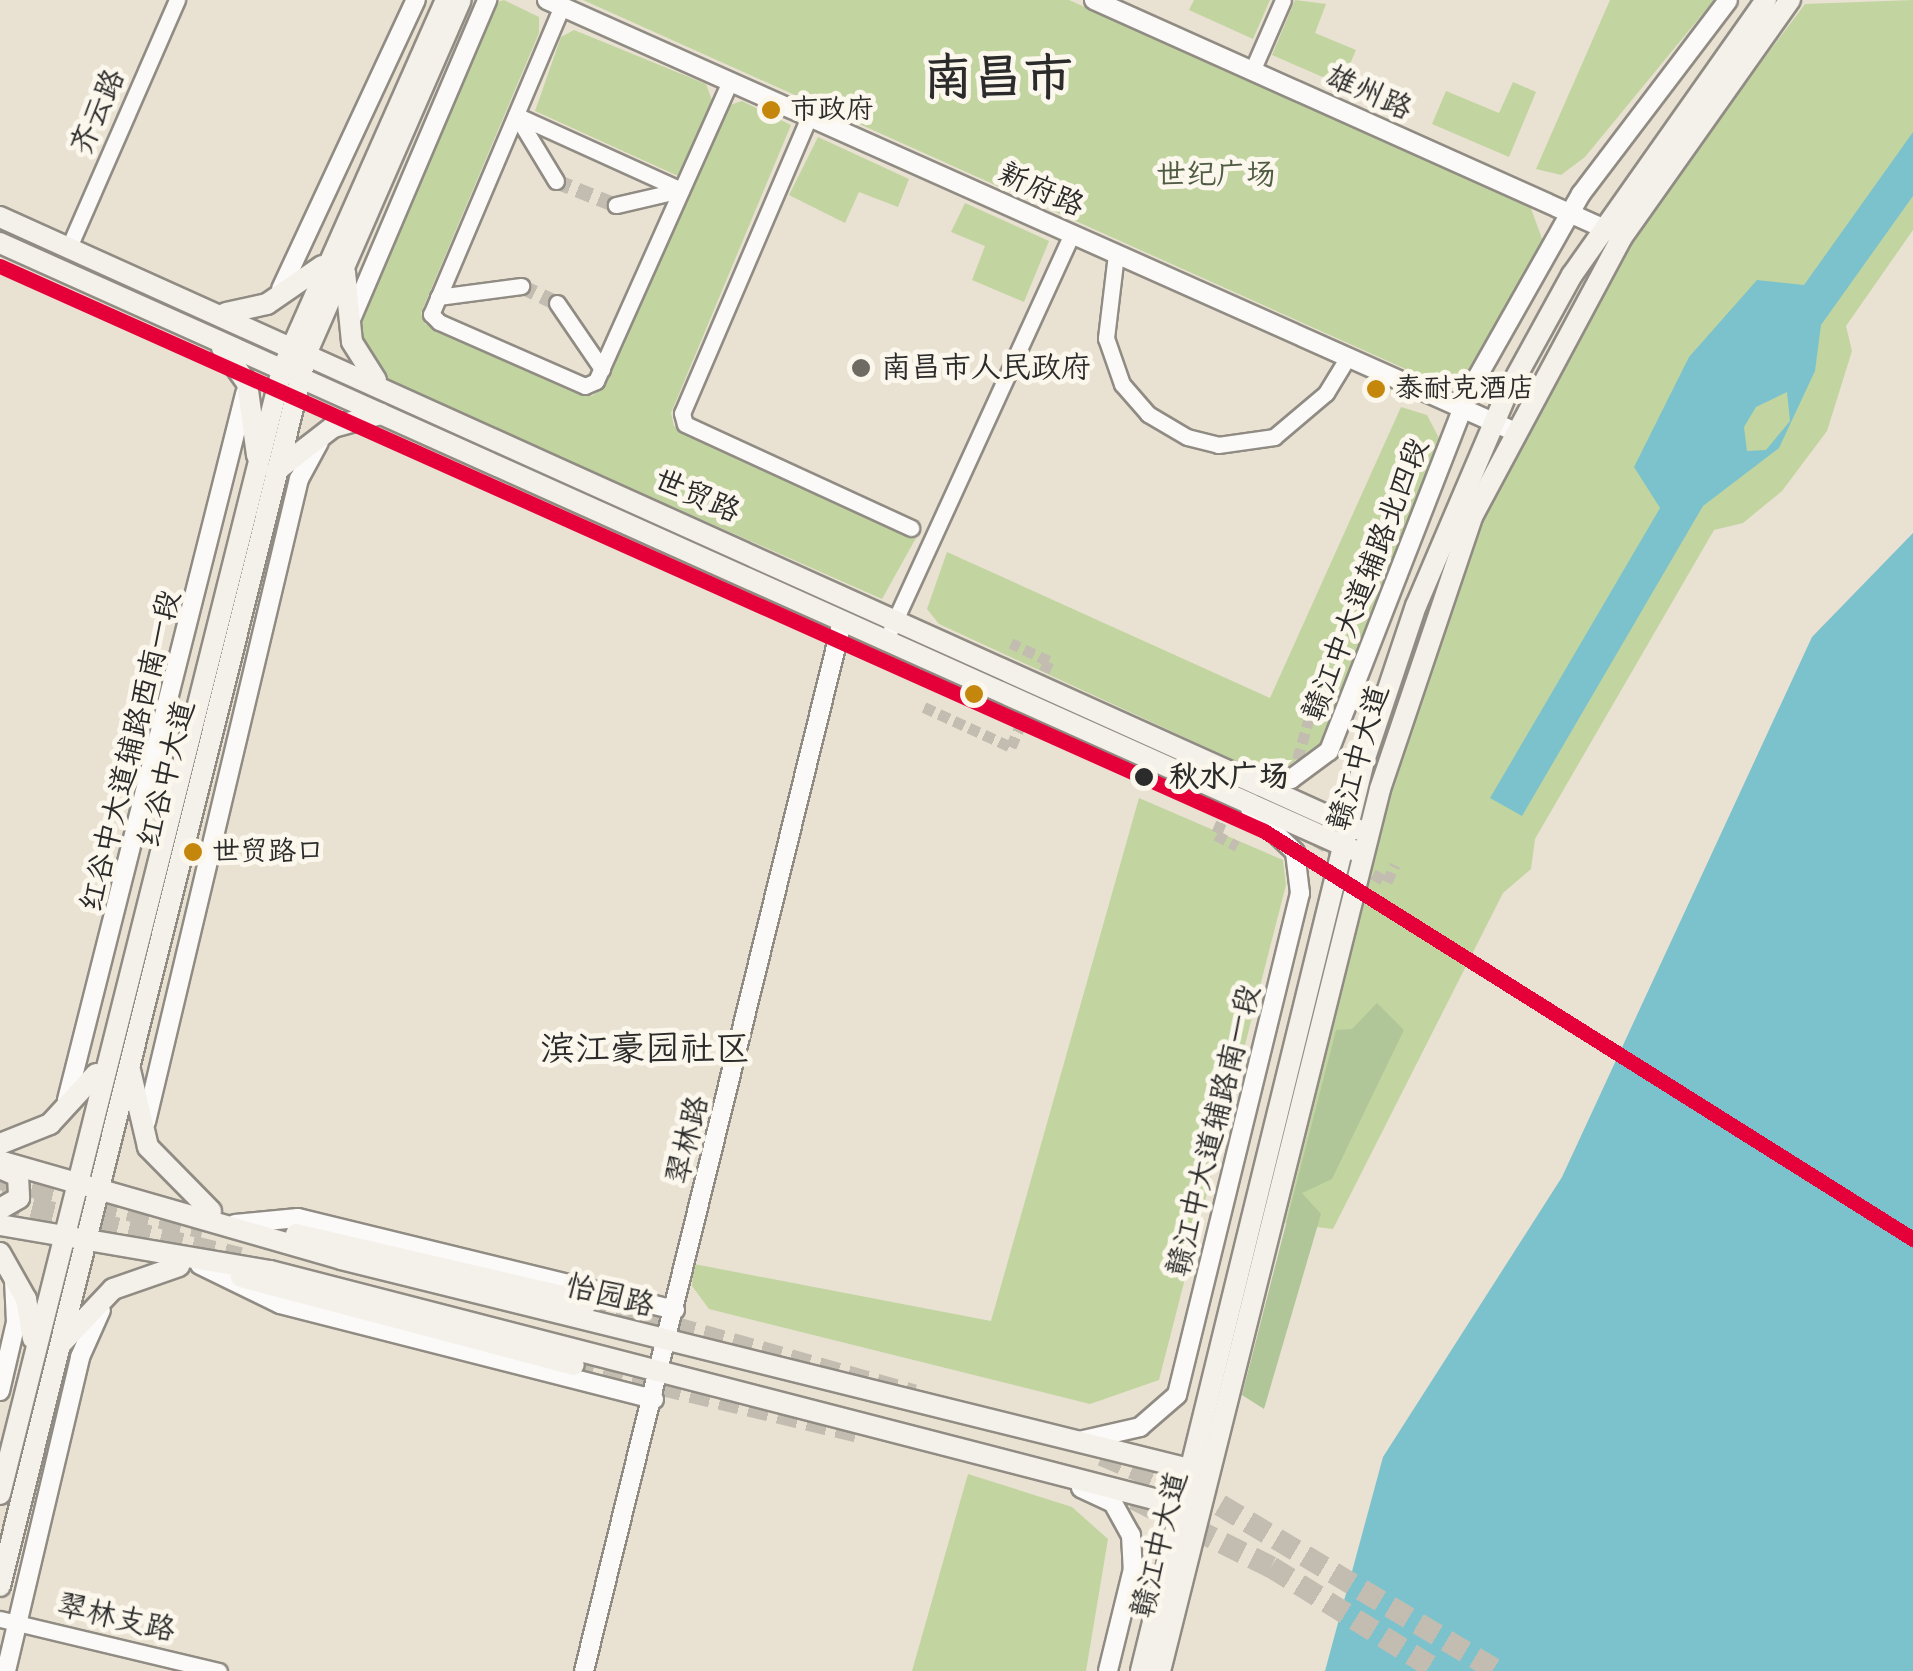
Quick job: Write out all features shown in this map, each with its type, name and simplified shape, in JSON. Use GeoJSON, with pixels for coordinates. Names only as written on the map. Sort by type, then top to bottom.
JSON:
{"type":"FeatureCollection","features":[{"type":"Feature","properties":{"kind":"main road","name":"红谷中大道"},"geometry":{"type":"LineString","coordinates":[[341,254],[446,0]]}},
{"type":"Feature","properties":{"kind":"main road","name":"红谷中大道"},"geometry":{"type":"LineString","coordinates":[[0,1494],[40,1369],[72,1244],[111,1035],[299,348],[461,0]]}},
{"type":"Feature","properties":{"kind":"main road","name":"赣江中大道"},"geometry":{"type":"LineString","coordinates":[[1141,1671],[1200,1472],[1356,840],[1503,427],[1602,228],[1766,0]]}},
{"type":"Feature","properties":{"kind":"main road","name":"赣江中大道"},"geometry":{"type":"LineString","coordinates":[[1503,427],[1622,237],[1790,0]]}},
{"type":"Feature","properties":{"kind":"main road","name":"世贸路"},"geometry":{"type":"LineString","coordinates":[[0,217],[222,313],[896,618],[1241,789]]}},
{"type":"Feature","properties":{"kind":"main road","name":"世贸路"},"geometry":{"type":"LineString","coordinates":[[0,243],[842,622],[1356,840]]}},
{"type":"Feature","properties":{"kind":"main road"},"geometry":{"type":"LineString","coordinates":[[222,313],[267,304],[312,279],[341,254]]}},
{"type":"Feature","properties":{"kind":"main road"},"geometry":{"type":"LineString","coordinates":[[341,254],[352,342],[389,390]]}},
{"type":"Feature","properties":{"kind":"main road"},"geometry":{"type":"LineString","coordinates":[[204,335],[247,383],[265,470],[333,427],[381,414]]}},
{"type":"Feature","properties":{"kind":"main road","name":"红谷中大道"},"geometry":{"type":"LineString","coordinates":[[86,1184],[129,1053],[265,470]]}},
{"type":"Feature","properties":{"kind":"main road"},"geometry":{"type":"LineString","coordinates":[[0,1144],[50,1124],[89,1086],[111,1035]]}},
{"type":"Feature","properties":{"kind":"main road"},"geometry":{"type":"LineString","coordinates":[[129,1053],[148,1147],[196,1202],[235,1224],[588,1302]]}},
{"type":"Feature","properties":{"kind":"main road"},"geometry":{"type":"LineString","coordinates":[[0,1164],[18,1176],[19,1198],[0,1209]]}},
{"type":"Feature","properties":{"kind":"main road","name":"怡园路"},"geometry":{"type":"LineString","coordinates":[[0,1164],[668,1341],[1200,1472]]}},
{"type":"Feature","properties":{"kind":"main road","name":"怡园路"},"geometry":{"type":"LineString","coordinates":[[0,1226],[72,1244],[200,1265],[270,1271],[661,1370],[994,1461],[1190,1508]]}},
{"type":"Feature","properties":{"kind":"main road"},"geometry":{"type":"LineString","coordinates":[[6,1261],[26,1300],[40,1369]]}},
{"type":"Feature","properties":{"kind":"main road"},"geometry":{"type":"LineString","coordinates":[[40,1369],[113,1289],[200,1265],[574,1365]]}},
{"type":"Feature","properties":{"kind":"main road","name":"红谷中大道"},"geometry":{"type":"LineString","coordinates":[[0,1586],[40,1369]]}},
{"type":"Feature","properties":{"kind":"main road","name":"赣江中大道"},"geometry":{"type":"LineString","coordinates":[[1160,1671],[1190,1508]]}},
{"type":"Feature","properties":{"kind":"street","name":"齐云路"},"geometry":{"type":"LineString","coordinates":[[69,247],[178,0]]}},
{"type":"Feature","properties":{"kind":"street"},"geometry":{"type":"LineString","coordinates":[[267,304],[299,264],[416,0]]}},
{"type":"Feature","properties":{"kind":"street"},"geometry":{"type":"LineString","coordinates":[[352,342],[364,275],[488,0]]}},
{"type":"Feature","properties":{"kind":"street","name":"雄州路"},"geometry":{"type":"LineString","coordinates":[[1094,0],[1622,237]]}},
{"type":"Feature","properties":{"kind":"street"},"geometry":{"type":"LineString","coordinates":[[1252,71],[1282,0]]}},
{"type":"Feature","properties":{"kind":"street","name":"赣江中大道辅路北四段"},"geometry":{"type":"LineString","coordinates":[[1241,789],[1291,779],[1330,751],[1462,408],[1570,214],[1728,0]]}},
{"type":"Feature","properties":{"kind":"street"},"geometry":{"type":"LineString","coordinates":[[554,3],[516,114],[431,314],[440,322],[585,386],[602,369],[730,82]]}},
{"type":"Feature","properties":{"kind":"street","name":"新府路"},"geometry":{"type":"LineString","coordinates":[[554,3],[1503,427]]}},
{"type":"Feature","properties":{"kind":"street"},"geometry":{"type":"LineString","coordinates":[[516,114],[556,181]]}},
{"type":"Feature","properties":{"kind":"street"},"geometry":{"type":"LineString","coordinates":[[516,114],[681,190]]}},
{"type":"Feature","properties":{"kind":"street"},"geometry":{"type":"LineString","coordinates":[[809,117],[682,413],[685,424],[911,528]]}},
{"type":"Feature","properties":{"kind":"street"},"geometry":{"type":"LineString","coordinates":[[616,205],[681,190]]}},
{"type":"Feature","properties":{"kind":"street"},"geometry":{"type":"LineString","coordinates":[[886,641],[1072,234]]}},
{"type":"Feature","properties":{"kind":"street"},"geometry":{"type":"LineString","coordinates":[[1116,254],[1106,338],[1122,384],[1148,414],[1187,436],[1218,445],[1274,436],[1326,394],[1348,357]]}},
{"type":"Feature","properties":{"kind":"street"},"geometry":{"type":"LineString","coordinates":[[438,297],[520,286]]}},
{"type":"Feature","properties":{"kind":"street"},"geometry":{"type":"LineString","coordinates":[[557,303],[602,369]]}},
{"type":"Feature","properties":{"kind":"street","name":"红谷中大道辅路西南一段"},"geometry":{"type":"LineString","coordinates":[[50,1124],[74,1086],[247,383]]}},
{"type":"Feature","properties":{"kind":"street"},"geometry":{"type":"LineString","coordinates":[[148,1147],[154,1062],[299,478],[333,427]]}},
{"type":"Feature","properties":{"kind":"street","name":"翠林路"},"geometry":{"type":"LineString","coordinates":[[584,1671],[654,1399],[842,622]]}},
{"type":"Feature","properties":{"kind":"street","name":"赣江中大道辅路南一段"},"geometry":{"type":"LineString","coordinates":[[1079,1441],[1140,1427],[1177,1395],[1300,893],[1295,852],[1241,789]]}},
{"type":"Feature","properties":{"kind":"street"},"geometry":{"type":"LineString","coordinates":[[235,1224],[298,1218],[675,1310]]}},
{"type":"Feature","properties":{"kind":"street"},"geometry":{"type":"LineString","coordinates":[[0,1391],[16,1322],[6,1261]]}},
{"type":"Feature","properties":{"kind":"street"},"geometry":{"type":"LineString","coordinates":[[200,1265],[280,1304],[654,1399]]}},
{"type":"Feature","properties":{"kind":"street"},"geometry":{"type":"LineString","coordinates":[[6,1671],[9,1621],[80,1357],[113,1289]]}},
{"type":"Feature","properties":{"kind":"street"},"geometry":{"type":"LineString","coordinates":[[994,1461],[1093,1492],[1127,1522],[1133,1569],[1108,1671]]}},
{"type":"Feature","properties":{"kind":"street","name":"翠林支路"},"geometry":{"type":"LineString","coordinates":[[9,1621],[219,1671]]}},
{"type":"Feature","properties":{"kind":"green space"},"geometry":{"type":"Polygon","coordinates":[[[504,0],[539,17],[539,33],[421,313],[425,324],[592,396],[605,386],[727,106],[742,101],[791,125],[671,413],[674,426],[916,538],[882,599],[383,379],[359,341],[356,316],[494,3],[504,0]]]}},
{"type":"Feature","properties":{"kind":"green space","name":"世纪广场"},"geometry":{"type":"Polygon","coordinates":[[[583,0],[1069,0],[1530,206],[1544,244],[1471,375],[1439,384],[583,0]]]}},
{"type":"Feature","properties":{"kind":"green space"},"geometry":{"type":"Polygon","coordinates":[[[1194,0],[1270,0],[1253,39],[1189,10],[1194,0]]]}},
{"type":"Feature","properties":{"kind":"green space"},"geometry":{"type":"Polygon","coordinates":[[[1295,0],[1326,4],[1315,33],[1356,50],[1341,85],[1272,55],[1295,0]]]}},
{"type":"Feature","properties":{"kind":"green space"},"geometry":{"type":"Polygon","coordinates":[[[1610,0],[1714,0],[1585,157],[1561,175],[1536,169],[1610,0]]]}},
{"type":"Feature","properties":{"kind":"green space"},"geometry":{"type":"Polygon","coordinates":[[[1913,0],[1913,230],[1846,326],[1852,351],[1827,431],[1782,491],[1743,523],[1714,530],[1535,839],[1531,869],[1503,893],[1333,1229],[1285,1223],[1400,755],[1476,536],[1542,395],[1665,190],[1805,4],[1913,0]]]}},
{"type":"Feature","properties":{"kind":"green space"},"geometry":{"type":"Polygon","coordinates":[[[574,30],[706,84],[713,103],[678,176],[535,111],[561,37],[574,30]]]}},
{"type":"Feature","properties":{"kind":"green space"},"geometry":{"type":"Polygon","coordinates":[[[1513,82],[1536,92],[1509,157],[1432,124],[1446,91],[1499,113],[1513,82]]]}},
{"type":"Feature","properties":{"kind":"green space"},"geometry":{"type":"Polygon","coordinates":[[[818,137],[909,179],[898,207],[859,192],[845,223],[789,195],[818,137]]]}},
{"type":"Feature","properties":{"kind":"green space"},"geometry":{"type":"Polygon","coordinates":[[[965,203],[1049,241],[1024,302],[972,280],[985,246],[951,232],[965,203]]]}},
{"type":"Feature","properties":{"kind":"green space"},"geometry":{"type":"Polygon","coordinates":[[[1401,407],[1427,415],[1441,442],[1328,738],[1283,769],[1262,773],[939,624],[927,609],[947,552],[1270,698],[1401,407]]]}},
{"type":"Feature","properties":{"kind":"green space"},"geometry":{"type":"Polygon","coordinates":[[[1139,798],[1283,860],[1286,885],[1159,1380],[1090,1404],[709,1309],[692,1286],[694,1264],[991,1321],[1139,798]]]}},
{"type":"Feature","properties":{"kind":"green space"},"geometry":{"type":"Polygon","coordinates":[[[1377,1003],[1404,1030],[1332,1179],[1302,1193],[1321,1214],[1264,1409],[1242,1395],[1336,1030],[1352,1029],[1377,1003]]]}},
{"type":"Feature","properties":{"kind":"green space"},"geometry":{"type":"Polygon","coordinates":[[[968,1474],[1072,1507],[1108,1539],[1086,1671],[912,1671],[968,1474]]]}},
{"type":"Feature","properties":{"kind":"water"},"geometry":{"type":"Polygon","coordinates":[[[1913,132],[1913,196],[1821,325],[1815,371],[1779,448],[1703,506],[1522,816],[1490,798],[1660,508],[1634,467],[1689,357],[1757,280],[1804,285],[1913,132]],[[1787,392],[1756,407],[1744,427],[1747,451],[1766,450],[1790,421],[1787,392]]]}},
{"type":"Feature","properties":{"kind":"water"},"geometry":{"type":"Polygon","coordinates":[[[1913,533],[1913,1671],[1325,1671],[1383,1457],[1562,1177],[1812,637],[1913,533]]]}},
{"type":"Feature","properties":{"kind":"tunnel"},"geometry":{"type":"LineString","coordinates":[[556,181],[616,205]]}},
{"type":"Feature","properties":{"kind":"tunnel"},"geometry":{"type":"LineString","coordinates":[[521,286],[557,303]]}},
{"type":"Feature","properties":{"kind":"tunnel"},"geometry":{"type":"LineString","coordinates":[[924,707],[1011,747],[1049,661],[1011,643]]}},
{"type":"Feature","properties":{"kind":"tunnel"},"geometry":{"type":"LineString","coordinates":[[1293,775],[1309,719]]}},
{"type":"Feature","properties":{"kind":"tunnel"},"geometry":{"type":"LineString","coordinates":[[1234,792],[1216,835],[1237,846]]}},
{"type":"Feature","properties":{"kind":"tunnel"},"geometry":{"type":"LineString","coordinates":[[1316,841],[1387,882],[1395,865]]}},
{"type":"Feature","properties":{"kind":"tunnel"},"geometry":{"type":"LineString","coordinates":[[0,1179],[203,1228]]}},
{"type":"Feature","properties":{"kind":"tunnel"},"geometry":{"type":"LineString","coordinates":[[0,1200],[240,1258]]}},
{"type":"Feature","properties":{"kind":"tunnel"},"geometry":{"type":"LineString","coordinates":[[588,1302],[914,1394]]}},
{"type":"Feature","properties":{"kind":"tunnel"},"geometry":{"type":"LineString","coordinates":[[574,1365],[859,1433]]}},
{"type":"Feature","properties":{"kind":"tunnel"},"geometry":{"type":"LineString","coordinates":[[1102,1455],[1220,1505],[1497,1671]]}},
{"type":"Feature","properties":{"kind":"tunnel"},"geometry":{"type":"LineString","coordinates":[[1134,1499],[1271,1567],[1438,1671]]}},
{"type":"Feature","properties":{"kind":"transit line"},"geometry":{"type":"LineString","coordinates":[[0,266],[1264,831],[1913,1239]]}},
{"type":"Feature","properties":{"kind":"place","name":"市政府"},"geometry":{"type":"Point","coordinates":[771,110]}},
{"type":"Feature","properties":{"kind":"place","name":"南昌市人民政府"},"geometry":{"type":"Point","coordinates":[861,368]}},
{"type":"Feature","properties":{"kind":"place","name":"泰耐克酒店"},"geometry":{"type":"Point","coordinates":[1376,389]}},
{"type":"Feature","properties":{"kind":"place","name":"秋水广场"},"geometry":{"type":"Point","coordinates":[1144,777]}},
{"type":"Feature","properties":{"kind":"place","name":"世贸路口"},"geometry":{"type":"Point","coordinates":[193,852]}},
{"type":"Feature","properties":{"kind":"district","name":"南昌市"},"geometry":{"type":"Point","coordinates":[998,79]}},
{"type":"Feature","properties":{"kind":"district","name":"滨江豪园社区"},"geometry":{"type":"Point","coordinates":[645,1049]}}]}
